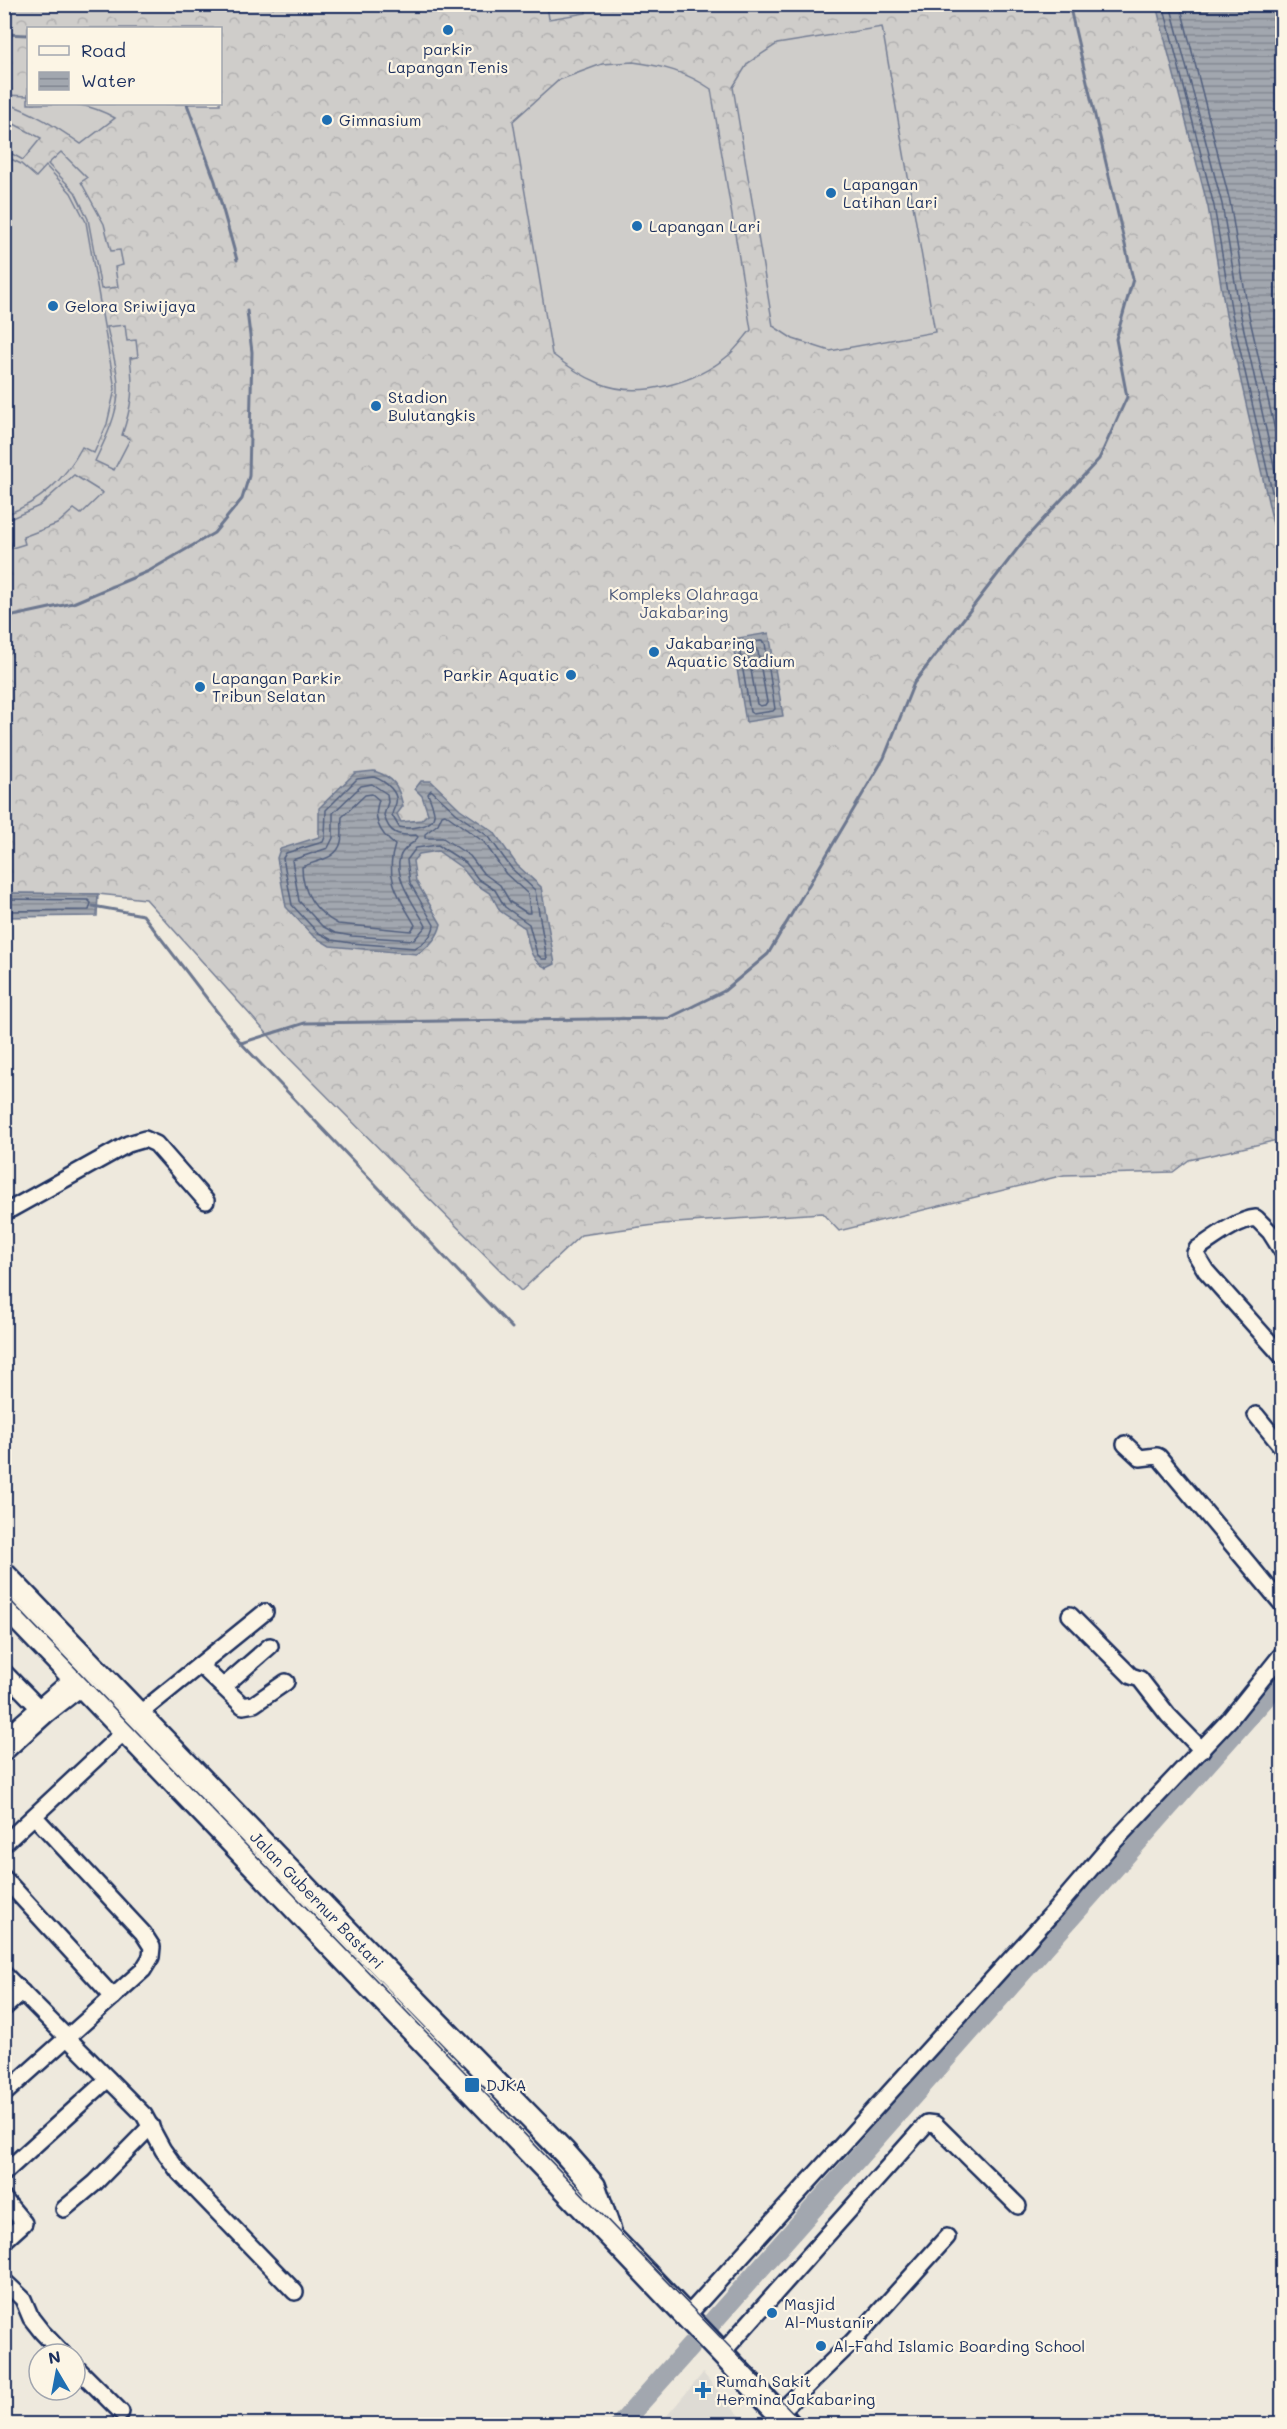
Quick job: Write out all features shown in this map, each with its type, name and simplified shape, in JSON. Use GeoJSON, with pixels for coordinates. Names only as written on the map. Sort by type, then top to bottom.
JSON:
{"type":"FeatureCollection","features":[{"type":"Feature","properties":{"kind":"highway","name":"Jalan Gubernur Bastari"},"geometry":{"type":"LineString","coordinates":[[4,1574],[132,1723],[336,1952],[783,2419]]}},
{"type":"Feature","properties":{"kind":"highway","name":"Jalan Gubernur Bastari"},"geometry":{"type":"LineString","coordinates":[[4,1605],[73,1685],[132,1723],[355,1939],[564,2152],[594,2186],[611,2237]]}},
{"type":"Feature","properties":{"kind":"highway"},"geometry":{"type":"LineString","coordinates":[[336,1952],[355,1939]]}},
{"type":"Feature","properties":{"kind":"street"},"geometry":{"type":"LineString","coordinates":[[4,1213],[128,1144],[145,1139],[156,1144],[206,1201]]}},
{"type":"Feature","properties":{"kind":"street"},"geometry":{"type":"LineString","coordinates":[[1282,1251],[1270,1232],[1256,1218],[1231,1228],[1197,1249],[1195,1253],[1206,1271],[1282,1356]]}},
{"type":"Feature","properties":{"kind":"street"},"geometry":{"type":"LineString","coordinates":[[1256,1415],[1282,1446]]}},
{"type":"Feature","properties":{"kind":"street"},"geometry":{"type":"LineString","coordinates":[[1125,1444],[1140,1458],[1159,1457],[1282,1603]]}},
{"type":"Feature","properties":{"kind":"street"},"geometry":{"type":"LineString","coordinates":[[4,1844],[132,1723],[265,1612]]}},
{"type":"Feature","properties":{"kind":"street"},"geometry":{"type":"LineString","coordinates":[[1070,1615],[1131,1676],[1140,1679],[1168,1715],[1202,1750]]}},
{"type":"Feature","properties":{"kind":"street"},"geometry":{"type":"LineString","coordinates":[[224,1686],[270,1646]]}},
{"type":"Feature","properties":{"kind":"street"},"geometry":{"type":"LineString","coordinates":[[686,2317],[1056,1909],[1110,1846],[1202,1750],[1282,1656]]}},
{"type":"Feature","properties":{"kind":"street"},"geometry":{"type":"LineString","coordinates":[[200,1665],[224,1686],[239,1704],[248,1706],[286,1682]]}},
{"type":"Feature","properties":{"kind":"street"},"geometry":{"type":"LineString","coordinates":[[4,1672],[46,1707]]}},
{"type":"Feature","properties":{"kind":"street"},"geometry":{"type":"LineString","coordinates":[[4,1738],[73,1685]]}},
{"type":"Feature","properties":{"kind":"street"},"geometry":{"type":"LineString","coordinates":[[4,1753],[46,1707]]}},
{"type":"Feature","properties":{"kind":"street"},"geometry":{"type":"LineString","coordinates":[[4,2094],[143,1970],[151,1957],[152,1947],[143,1933],[35,1817]]}},
{"type":"Feature","properties":{"kind":"street"},"geometry":{"type":"LineString","coordinates":[[4,1878],[113,1997]]}},
{"type":"Feature","properties":{"kind":"street"},"geometry":{"type":"LineString","coordinates":[[4,1974],[108,2079],[151,2126],[163,2150],[179,2172],[295,2292]]}},
{"type":"Feature","properties":{"kind":"street"},"geometry":{"type":"LineString","coordinates":[[4,2008],[22,1992]]}},
{"type":"Feature","properties":{"kind":"street"},"geometry":{"type":"LineString","coordinates":[[4,2173],[108,2079]]}},
{"type":"Feature","properties":{"kind":"street"},"geometry":{"type":"LineString","coordinates":[[722,2353],[927,2123],[935,2124],[1018,2206]]}},
{"type":"Feature","properties":{"kind":"street"},"geometry":{"type":"LineString","coordinates":[[64,2209],[95,2183],[151,2126]]}},
{"type":"Feature","properties":{"kind":"street"},"geometry":{"type":"LineString","coordinates":[[4,2199],[24,2223],[4,2241]]}},
{"type":"Feature","properties":{"kind":"street"},"geometry":{"type":"LineString","coordinates":[[783,2419],[947,2237]]}},
{"type":"Feature","properties":{"kind":"street"},"geometry":{"type":"LineString","coordinates":[[4,2281],[22,2299],[31,2318],[52,2342]]}},
{"type":"Feature","properties":{"kind":"street"},"geometry":{"type":"LineString","coordinates":[[87,2378],[121,2412]]}},
{"type":"Feature","properties":{"kind":"shaded area","name":"Rumah Sakit Hermina Jakabaring"},"geometry":{"type":"Polygon","coordinates":[[[703,2373],[732,2408],[749,2424],[660,2424],[703,2373]]]}},
{"type":"Feature","properties":{"kind":"green space","name":"Kompleks Olahraga Jakabaring"},"geometry":{"type":"Polygon","coordinates":[[[5,5],[1282,5],[1282,1139],[1189,1160],[1173,1172],[1064,1175],[839,1231],[822,1213],[662,1224],[581,1235],[521,1291],[289,1058],[146,899],[98,894],[5,893],[5,5]]]}},
{"type":"Feature","properties":{"kind":"green space"},"geometry":{"type":"Polygon","coordinates":[[[547,5],[585,5],[586,13],[549,19],[547,5]]]}},
{"type":"Feature","properties":{"kind":"green space"},"geometry":{"type":"Polygon","coordinates":[[[882,27],[935,332],[830,351],[793,339],[773,326],[733,87],[748,63],[777,44],[882,27]]]}},
{"type":"Feature","properties":{"kind":"green space"},"geometry":{"type":"Polygon","coordinates":[[[633,62],[674,71],[711,89],[751,330],[729,355],[701,373],[667,386],[632,390],[599,383],[552,354],[513,121],[559,80],[602,64],[633,62]]]}},
{"type":"Feature","properties":{"kind":"green space"},"geometry":{"type":"Polygon","coordinates":[[[5,95],[27,96],[27,105],[83,106],[115,118],[81,144],[35,115],[5,103],[5,95]]]}},
{"type":"Feature","properties":{"kind":"green space"},"geometry":{"type":"Polygon","coordinates":[[[12,123],[41,138],[23,160],[5,150],[5,129],[8,131],[12,123]]]}},
{"type":"Feature","properties":{"kind":"green space"},"geometry":{"type":"Polygon","coordinates":[[[61,152],[87,178],[81,182],[104,224],[111,251],[120,250],[123,265],[115,267],[118,287],[101,289],[88,219],[75,192],[48,164],[61,152]]]}},
{"type":"Feature","properties":{"kind":"green space","name":"Gelora Sriwijaya"},"geometry":{"type":"Polygon","coordinates":[[[5,156],[21,164],[36,177],[46,166],[71,193],[86,222],[115,389],[107,424],[94,453],[82,447],[67,470],[50,489],[29,504],[5,515],[5,156]]]}},
{"type":"Feature","properties":{"kind":"green space"},"geometry":{"type":"Polygon","coordinates":[[[125,325],[127,341],[136,340],[138,357],[130,358],[131,397],[122,435],[130,439],[114,470],[95,461],[113,419],[118,393],[116,368],[107,327],[125,325]]]}},
{"type":"Feature","properties":{"kind":"green space"},"geometry":{"type":"Polygon","coordinates":[[[74,475],[103,493],[81,514],[74,509],[57,524],[23,537],[25,544],[12,548],[10,541],[5,541],[5,521],[39,506],[74,475]]]}},
{"type":"Feature","properties":{"kind":"water"},"geometry":{"type":"Polygon","coordinates":[[[1156,5],[1282,5],[1282,563],[1226,315],[1208,207],[1156,5]]]}},
{"type":"Feature","properties":{"kind":"water"},"geometry":{"type":"Polygon","coordinates":[[[769,633],[783,716],[746,722],[732,639],[769,633]]]}},
{"type":"Feature","properties":{"kind":"water"},"geometry":{"type":"Polygon","coordinates":[[[374,771],[387,776],[397,788],[403,806],[397,814],[401,822],[421,820],[428,814],[422,796],[415,789],[421,781],[431,781],[460,809],[494,832],[517,865],[541,887],[555,964],[547,968],[541,965],[533,956],[525,928],[500,911],[491,894],[474,883],[462,868],[438,851],[419,854],[413,861],[416,881],[441,924],[435,938],[417,954],[330,946],[313,936],[286,907],[277,858],[280,849],[319,837],[319,808],[355,773],[374,771]]]}},
{"type":"Feature","properties":{"kind":"water"},"geometry":{"type":"Polygon","coordinates":[[[5,893],[98,894],[97,916],[5,917],[5,893]]]}},
{"type":"Feature","properties":{"kind":"waterway"},"geometry":{"type":"LineString","coordinates":[[241,1043],[305,1023],[669,1018],[724,991],[768,954],[884,758],[914,683],[1025,539],[1099,459],[1127,397],[1116,339],[1133,279],[1069,4]]}},
{"type":"Feature","properties":{"kind":"waterway"},"geometry":{"type":"LineString","coordinates":[[4,34],[27,35]]}},
{"type":"Feature","properties":{"kind":"waterway"},"geometry":{"type":"LineString","coordinates":[[187,105],[215,181],[237,260]]}},
{"type":"Feature","properties":{"kind":"waterway"},"geometry":{"type":"LineString","coordinates":[[4,618],[73,603],[149,571],[214,533],[242,499],[249,476],[252,352],[247,311]]}},
{"type":"Feature","properties":{"kind":"waterway"},"geometry":{"type":"LineString","coordinates":[[93,906],[143,915],[241,1043],[512,1328]]}},
{"type":"Feature","properties":{"kind":"waterway"},"geometry":{"type":"LineString","coordinates":[[709,2326],[1282,1679]]}},
{"type":"Feature","properties":{"kind":"waterway"},"geometry":{"type":"LineString","coordinates":[[621,2424],[696,2340]]}},
{"type":"Feature","properties":{"kind":"tram line"},"geometry":{"type":"LineString","coordinates":[[4,1594],[804,2424]]}},
{"type":"Feature","properties":{"kind":"place","name":"parkir Lapangan Tenis"},"geometry":{"type":"Point","coordinates":[448,30]}},
{"type":"Feature","properties":{"kind":"place","name":"Gimnasium"},"geometry":{"type":"Point","coordinates":[327,120]}},
{"type":"Feature","properties":{"kind":"place","name":"Lapangan Latihan Lari"},"geometry":{"type":"Point","coordinates":[831,193]}},
{"type":"Feature","properties":{"kind":"place","name":"Lapangan Lari"},"geometry":{"type":"Point","coordinates":[637,226]}},
{"type":"Feature","properties":{"kind":"place","name":"Gelora Sriwijaya"},"geometry":{"type":"Point","coordinates":[53,306]}},
{"type":"Feature","properties":{"kind":"place","name":"Stadion Bulutangkis"},"geometry":{"type":"Point","coordinates":[376,406]}},
{"type":"Feature","properties":{"kind":"place","name":"Jakabaring Aquatic Stadium"},"geometry":{"type":"Point","coordinates":[654,652]}},
{"type":"Feature","properties":{"kind":"place","name":"Parkir Aquatic"},"geometry":{"type":"Point","coordinates":[571,675]}},
{"type":"Feature","properties":{"kind":"place","name":"Lapangan Parkir Tribun Selatan"},"geometry":{"type":"Point","coordinates":[200,687]}},
{"type":"Feature","properties":{"kind":"place","name":"DJKA"},"geometry":{"type":"Point","coordinates":[472,2085]}},
{"type":"Feature","properties":{"kind":"place","name":"Masjid Al-Mustanir"},"geometry":{"type":"Point","coordinates":[772,2313]}},
{"type":"Feature","properties":{"kind":"place","name":"Al-Fahd Islamic Boarding School"},"geometry":{"type":"Point","coordinates":[821,2346]}},
{"type":"Feature","properties":{"kind":"place","name":"Rumah Sakit Hermina Jakabaring"},"geometry":{"type":"Point","coordinates":[703,2390]}}]}
